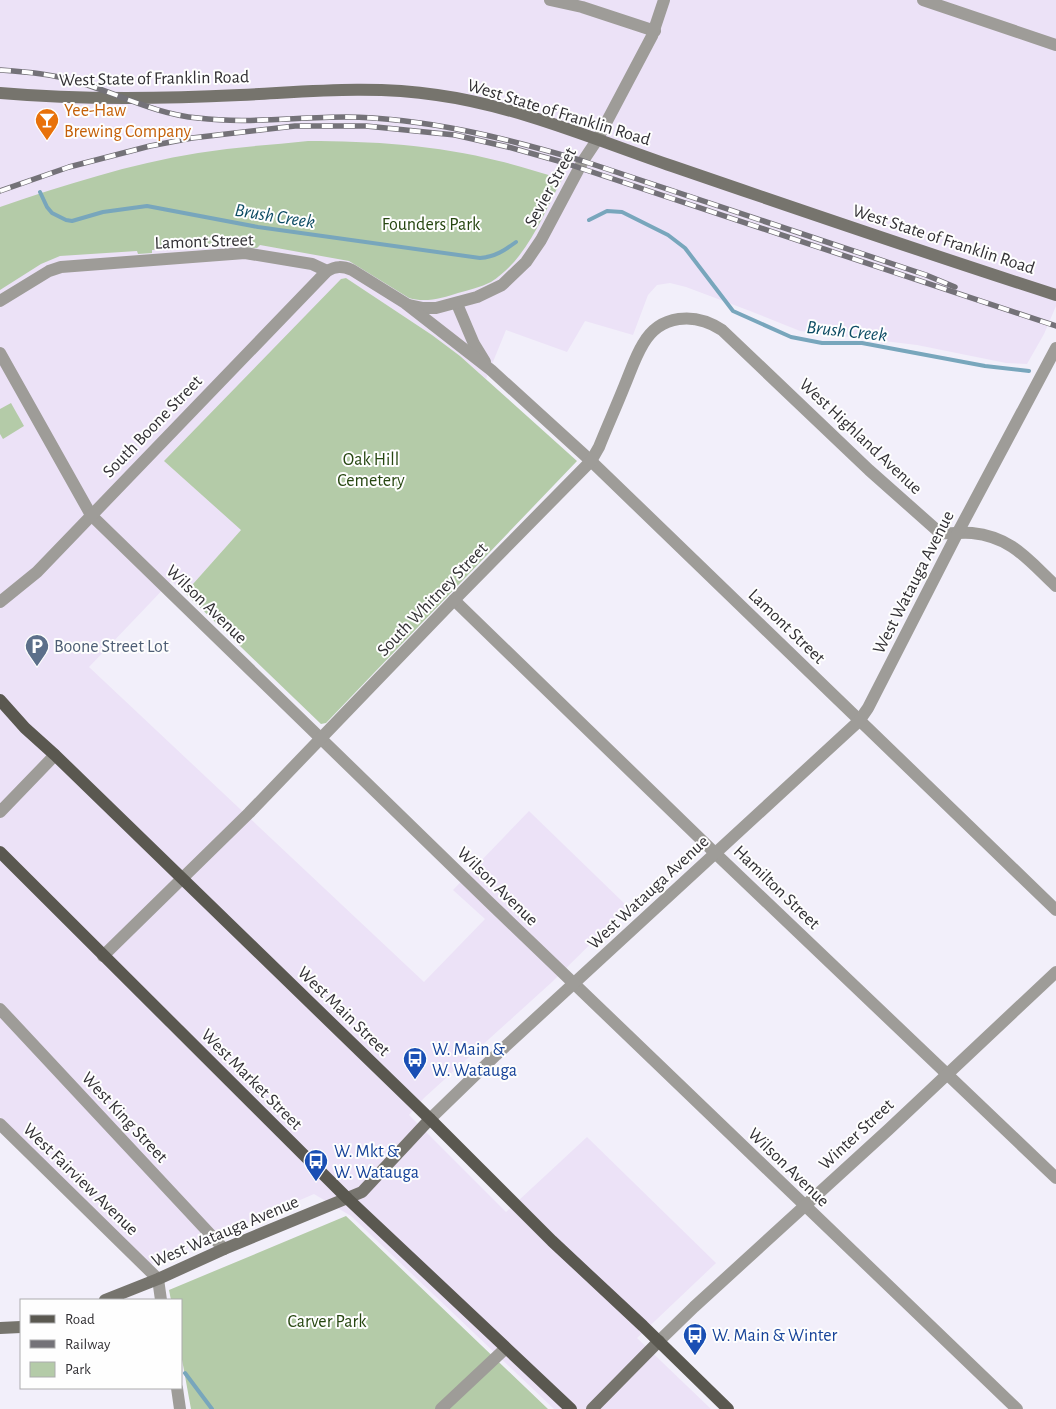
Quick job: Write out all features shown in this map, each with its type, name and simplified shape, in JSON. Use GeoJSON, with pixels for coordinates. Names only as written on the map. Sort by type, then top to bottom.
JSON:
{"type":"FeatureCollection","features":[{"type":"Feature","properties":{"kind":"main road","name":"West State of Franklin Road"},"geometry":{"type":"LineString","coordinates":[[0,93],[40,97],[124,99],[357,90],[434,94],[473,101],[597,140],[1056,295]]}},
{"type":"Feature","properties":{"kind":"main road","name":"West Main Street"},"geometry":{"type":"LineString","coordinates":[[0,700],[25,728],[430,1120],[533,1223],[728,1409]]}},
{"type":"Feature","properties":{"kind":"main road","name":"West Market Street"},"geometry":{"type":"LineString","coordinates":[[0,852],[348,1199],[571,1409]]}},
{"type":"Feature","properties":{"kind":"main road","name":"West Watauga Avenue"},"geometry":{"type":"LineString","coordinates":[[108,1299],[362,1192],[430,1120]]}},
{"type":"Feature","properties":{"kind":"main road"},"geometry":{"type":"LineString","coordinates":[[0,1328],[20,1327]]}},
{"type":"Feature","properties":{"kind":"main road"},"geometry":{"type":"LineString","coordinates":[[592,1409],[658,1341]]}},
{"type":"Feature","properties":{"kind":"street"},"geometry":{"type":"LineString","coordinates":[[550,0],[582,7],[655,31]]}},
{"type":"Feature","properties":{"kind":"street","name":"Sevier Street"},"geometry":{"type":"LineString","coordinates":[[457,304],[492,291],[512,278],[541,240],[655,31],[664,0]]}},
{"type":"Feature","properties":{"kind":"street"},"geometry":{"type":"LineString","coordinates":[[923,0],[1056,45]]}},
{"type":"Feature","properties":{"kind":"street","name":"Lamont Street"},"geometry":{"type":"LineString","coordinates":[[0,301],[49,271],[69,267],[245,253],[312,264],[326,271],[335,266],[343,266],[352,270],[404,303],[490,370],[591,461],[1056,910]]}},
{"type":"Feature","properties":{"kind":"street","name":"South Boone Street"},"geometry":{"type":"LineString","coordinates":[[0,602],[36,572],[326,271]]}},
{"type":"Feature","properties":{"kind":"street","name":"Lamont Street"},"geometry":{"type":"LineString","coordinates":[[404,303],[423,308],[436,308],[457,304],[474,344],[490,370]]}},
{"type":"Feature","properties":{"kind":"street","name":"West Highland Avenue"},"geometry":{"type":"LineString","coordinates":[[671,320],[696,318],[711,323],[722,330],[856,457],[940,533],[971,533],[1009,544],[1056,586]]}},
{"type":"Feature","properties":{"kind":"street","name":"South Whitney Street"},"geometry":{"type":"LineString","coordinates":[[103,956],[321,739],[591,461],[599,447],[642,346],[657,328],[671,320]]}},
{"type":"Feature","properties":{"kind":"street","name":"West Watauga Avenue"},"geometry":{"type":"LineString","coordinates":[[430,1120],[489,1061],[859,721],[868,708],[957,534],[1056,348]]}},
{"type":"Feature","properties":{"kind":"street","name":"Wilson Avenue"},"geometry":{"type":"LineString","coordinates":[[0,353],[90,515],[804,1206],[1017,1409]]}},
{"type":"Feature","properties":{"kind":"street","name":"Hamilton Street"},"geometry":{"type":"LineString","coordinates":[[454,600],[715,853],[1056,1178]]}},
{"type":"Feature","properties":{"kind":"street"},"geometry":{"type":"LineString","coordinates":[[0,812],[55,755]]}},
{"type":"Feature","properties":{"kind":"street","name":"Winter Street"},"geometry":{"type":"LineString","coordinates":[[658,1341],[1056,972]]}},
{"type":"Feature","properties":{"kind":"street","name":"West King Street"},"geometry":{"type":"LineString","coordinates":[[0,1009],[224,1249]]}},
{"type":"Feature","properties":{"kind":"street","name":"West Fairview Avenue"},"geometry":{"type":"LineString","coordinates":[[0,1124],[158,1279]]}},
{"type":"Feature","properties":{"kind":"street"},"geometry":{"type":"LineString","coordinates":[[158,1279],[161,1299]]}},
{"type":"Feature","properties":{"kind":"street"},"geometry":{"type":"LineString","coordinates":[[442,1409],[506,1348]]}},
{"type":"Feature","properties":{"kind":"street"},"geometry":{"type":"LineString","coordinates":[[177,1389],[180,1409]]}},
{"type":"Feature","properties":{"kind":"shaded area"},"geometry":{"type":"Polygon","coordinates":[[[0,0],[1056,0],[1056,306],[1044,334],[1027,364],[1006,363],[917,345],[800,331],[686,287],[670,283],[657,285],[648,295],[633,335],[585,321],[567,352],[506,330],[486,379],[432,335],[346,278],[341,279],[241,530],[185,593],[171,581],[89,667],[424,982],[485,919],[453,890],[529,811],[628,907],[552,982],[424,1098],[409,1115],[506,1212],[587,1137],[716,1263],[637,1338],[711,1409],[554,1409],[351,1216],[314,1194],[152,1264],[144,1260],[0,1117],[0,0]]]}},
{"type":"Feature","properties":{"kind":"green space","name":"Founders Park"},"geometry":{"type":"Polygon","coordinates":[[[308,141],[380,143],[452,151],[507,163],[562,179],[533,235],[515,261],[504,272],[487,284],[441,298],[421,300],[409,298],[349,261],[260,245],[257,248],[246,247],[244,243],[152,250],[152,253],[138,254],[137,251],[60,256],[41,264],[0,290],[0,207],[98,176],[147,163],[225,149],[308,141]]]}},
{"type":"Feature","properties":{"kind":"green space","name":"Oak Hill Cemetery"},"geometry":{"type":"Polygon","coordinates":[[[346,278],[432,335],[460,356],[577,461],[326,723],[321,724],[185,593],[241,530],[164,461],[341,279],[346,278]]]}},
{"type":"Feature","properties":{"kind":"green space"},"geometry":{"type":"Polygon","coordinates":[[[11,403],[24,426],[3,439],[0,434],[0,409],[11,403]]]}},
{"type":"Feature","properties":{"kind":"green space","name":"Carver Park"},"geometry":{"type":"Polygon","coordinates":[[[346,1216],[548,1409],[191,1409],[182,1360],[182,1299],[171,1299],[169,1290],[346,1216]]]}},
{"type":"Feature","properties":{"kind":"waterway","name":"Brush Creek"},"geometry":{"type":"LineString","coordinates":[[40,192],[52,213],[72,221],[103,212],[147,206],[258,227],[480,258],[495,255],[516,242]]}},
{"type":"Feature","properties":{"kind":"waterway","name":"Brush Creek"},"geometry":{"type":"LineString","coordinates":[[589,220],[607,211],[622,212],[668,235],[685,248],[733,311],[791,337],[822,343],[862,343],[985,366],[1029,371]]}},
{"type":"Feature","properties":{"kind":"waterway"},"geometry":{"type":"LineString","coordinates":[[185,1373],[212,1409]]}},
{"type":"Feature","properties":{"kind":"railway"},"geometry":{"type":"LineString","coordinates":[[0,70],[69,79],[152,108],[182,116],[216,120],[376,118],[436,125],[495,137],[583,161],[926,275],[955,287]]}},
{"type":"Feature","properties":{"kind":"railway"},"geometry":{"type":"LineString","coordinates":[[0,191],[69,167],[150,146],[192,138],[295,126],[366,126],[455,135],[562,162],[1056,326]]}},
{"type":"Feature","properties":{"kind":"place","name":"Yee-Haw Brewing Company"},"geometry":{"type":"Point","coordinates":[47,141]}},
{"type":"Feature","properties":{"kind":"place","name":"Boone Street Lot"},"geometry":{"type":"Point","coordinates":[37,667]}},
{"type":"Feature","properties":{"kind":"place","name":"W. Main & W. Watauga"},"geometry":{"type":"Point","coordinates":[415,1080]}},
{"type":"Feature","properties":{"kind":"place","name":"W. Mkt & W. Watauga"},"geometry":{"type":"Point","coordinates":[316,1182]}},
{"type":"Feature","properties":{"kind":"place","name":"W. Main & Winter"},"geometry":{"type":"Point","coordinates":[695,1356]}}]}
